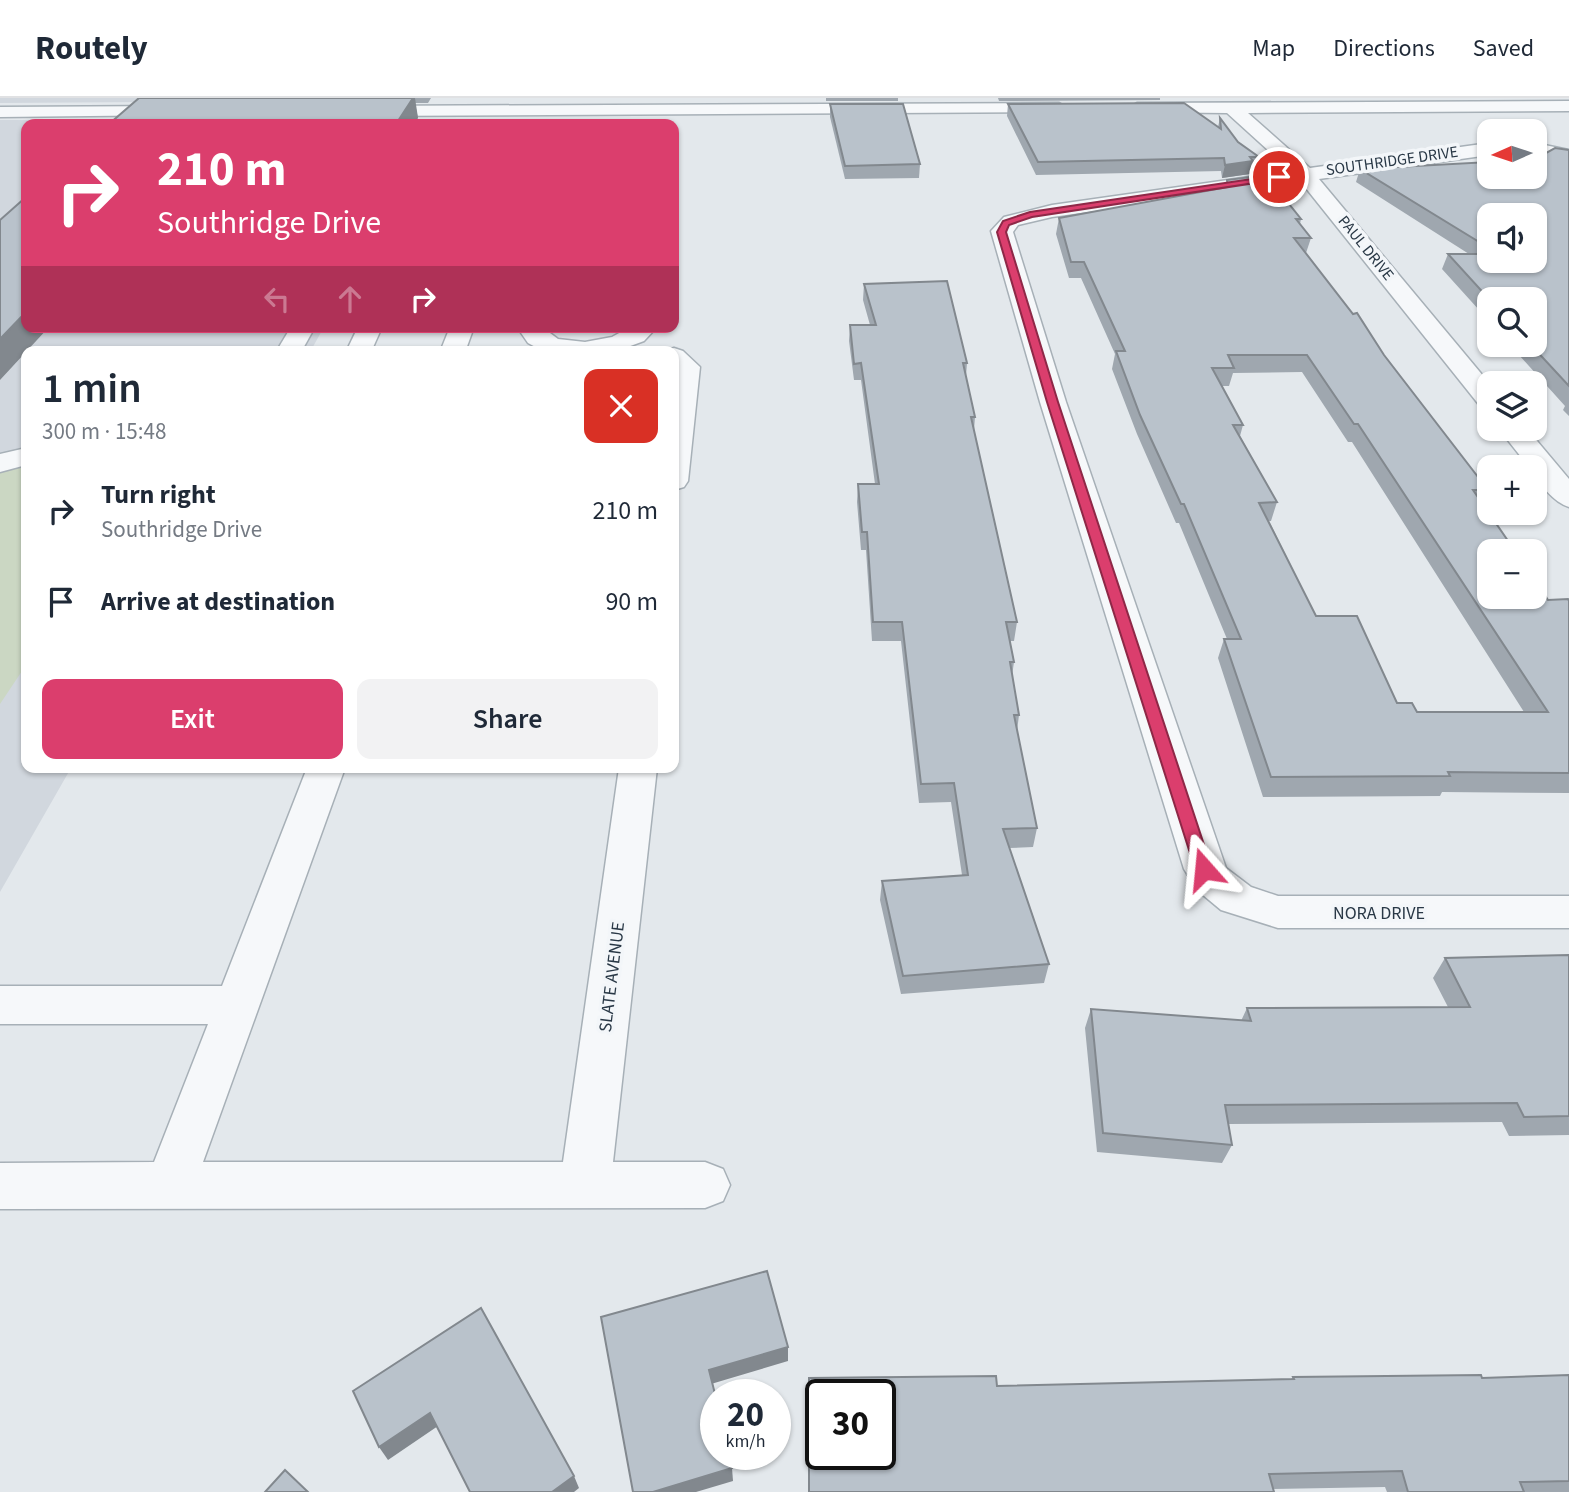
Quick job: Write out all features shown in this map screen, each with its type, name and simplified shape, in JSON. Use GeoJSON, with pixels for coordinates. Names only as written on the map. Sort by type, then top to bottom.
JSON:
{"type":"FeatureCollection","features":[{"type":"Feature","properties":{"kind":"street"},"geometry":{"type":"LineString","coordinates":[[346,111],[429,117],[679,104],[947,103],[1084,108]]}},
{"type":"Feature","properties":{"kind":"street"},"geometry":{"type":"LineString","coordinates":[[1124,108],[1569,106]]}},
{"type":"Feature","properties":{"kind":"street","name":"PAUL DRIVE"},"geometry":{"type":"LineString","coordinates":[[1233,107],[1304,173],[1477,385]]}},
{"type":"Feature","properties":{"kind":"street"},"geometry":{"type":"LineString","coordinates":[[0,112],[195,111]]}},
{"type":"Feature","properties":{"kind":"street","name":"SOUTHRIDGE DRIVE"},"geometry":{"type":"LineString","coordinates":[[1204,869],[1049,389],[1002,232],[1006,223],[1041,213],[1304,173],[1477,151]]}},
{"type":"Feature","properties":{"kind":"street"},"geometry":{"type":"LineString","coordinates":[[1547,151],[1569,156]]}},
{"type":"Feature","properties":{"kind":"street"},"geometry":{"type":"LineString","coordinates":[[602,346],[618,344],[637,333]]}},
{"type":"Feature","properties":{"kind":"street"},"geometry":{"type":"LineString","coordinates":[[640,333],[656,346]]}},
{"type":"Feature","properties":{"kind":"street"},"geometry":{"type":"LineString","coordinates":[[530,340],[562,346]]}},
{"type":"Feature","properties":{"kind":"street"},"geometry":{"type":"LineString","coordinates":[[679,360],[687,367],[687,379],[679,442]]}},
{"type":"Feature","properties":{"kind":"street"},"geometry":{"type":"LineString","coordinates":[[0,437],[21,441]]}},
{"type":"Feature","properties":{"kind":"street"},"geometry":{"type":"LineString","coordinates":[[1523,441],[1569,498]]}},
{"type":"Feature","properties":{"kind":"street"},"geometry":{"type":"LineString","coordinates":[[0,463],[21,457]]}},
{"type":"Feature","properties":{"kind":"street"},"geometry":{"type":"LineString","coordinates":[[170,1185],[324,773]]}},
{"type":"Feature","properties":{"kind":"street","name":"SLATE AVENUE"},"geometry":{"type":"LineString","coordinates":[[585,1185],[637,773]]}},
{"type":"Feature","properties":{"kind":"street","name":"NORA DRIVE"},"geometry":{"type":"LineString","coordinates":[[1204,869],[1227,894],[1249,907],[1278,912],[1569,912]]}},
{"type":"Feature","properties":{"kind":"street"},"geometry":{"type":"LineString","coordinates":[[0,1005],[238,1005]]}},
{"type":"Feature","properties":{"kind":"street"},"geometry":{"type":"LineString","coordinates":[[0,1186],[705,1185]]}},
{"type":"Feature","properties":{"kind":"shaded area"},"geometry":{"type":"Polygon","coordinates":[[[0,98],[302,98],[290,101],[0,103],[0,98]]]}},
{"type":"Feature","properties":{"kind":"shaded area"},"geometry":{"type":"Polygon","coordinates":[[[0,120],[21,120],[21,333],[321,333],[313,346],[21,346],[21,773],[68,773],[0,892],[0,120]]]}},
{"type":"Feature","properties":{"kind":"green space"},"geometry":{"type":"Polygon","coordinates":[[[21,461],[21,672],[0,704],[0,467],[21,461]]]}},
{"type":"Feature","properties":{"kind":"building"},"geometry":{"type":"Polygon","coordinates":[[[139,98],[413,98],[399,119],[115,119],[139,98]]]}},
{"type":"Feature","properties":{"kind":"building"},"geometry":{"type":"Polygon","coordinates":[[[1184,103],[1221,129],[1220,118],[1238,142],[1259,157],[1250,157],[1253,161],[1225,165],[1224,158],[1038,162],[1008,104],[1184,103]]]}},
{"type":"Feature","properties":{"kind":"building"},"geometry":{"type":"Polygon","coordinates":[[[830,104],[903,104],[920,164],[845,166],[830,104]]]}},
{"type":"Feature","properties":{"kind":"building"},"geometry":{"type":"Polygon","coordinates":[[[1555,148],[1569,150],[1569,386],[1542,357],[1547,357],[1547,287],[1478,287],[1448,254],[1477,254],[1477,273],[1547,273],[1547,203],[1477,203],[1477,241],[1360,169],[1477,163],[1477,189],[1547,189],[1547,152],[1555,148]]]}},
{"type":"Feature","properties":{"kind":"building"},"geometry":{"type":"Polygon","coordinates":[[[1266,175],[1301,219],[1296,219],[1311,238],[1294,238],[1353,314],[1357,313],[1384,355],[1477,476],[1477,490],[1473,490],[1477,496],[1477,525],[1497,525],[1507,539],[1477,539],[1477,604],[1358,424],[1354,424],[1307,355],[1228,355],[1234,368],[1212,368],[1243,425],[1233,425],[1277,502],[1259,503],[1316,616],[1357,616],[1397,703],[1412,703],[1417,712],[1548,712],[1480,609],[1547,609],[1547,598],[1568,599],[1569,773],[1448,772],[1450,776],[1271,777],[1224,639],[1241,639],[1184,504],[1181,504],[1140,415],[1116,351],[1125,351],[1084,262],[1071,262],[1059,218],[1228,187],[1227,180],[1266,175]]]}},
{"type":"Feature","properties":{"kind":"building"},"geometry":{"type":"Polygon","coordinates":[[[21,201],[21,317],[0,339],[0,220],[21,201]]]}},
{"type":"Feature","properties":{"kind":"building"},"geometry":{"type":"Polygon","coordinates":[[[947,281],[967,363],[963,363],[975,417],[971,417],[1017,622],[1006,622],[1014,662],[1010,662],[1019,715],[1014,715],[1037,828],[1003,829],[1049,964],[903,976],[882,881],[968,875],[954,783],[921,784],[902,622],[873,622],[867,532],[862,532],[858,484],[879,484],[861,363],[854,364],[850,325],[876,325],[864,284],[947,281]]]}},
{"type":"Feature","properties":{"kind":"building"},"geometry":{"type":"Polygon","coordinates":[[[1569,955],[1569,1116],[1524,1117],[1517,1103],[1225,1105],[1232,1145],[1103,1133],[1091,1009],[1251,1021],[1247,1008],[1470,1007],[1445,958],[1569,955]]]}},
{"type":"Feature","properties":{"kind":"building"},"geometry":{"type":"Polygon","coordinates":[[[767,1271],[788,1347],[709,1370],[711,1379],[700,1379],[700,1470],[725,1470],[653,1492],[633,1492],[601,1317],[767,1271]]]}},
{"type":"Feature","properties":{"kind":"building"},"geometry":{"type":"Polygon","coordinates":[[[481,1308],[574,1476],[552,1492],[470,1492],[430,1413],[379,1447],[353,1391],[481,1308]]]}},
{"type":"Feature","properties":{"kind":"building"},"geometry":{"type":"Polygon","coordinates":[[[1481,1375],[1482,1378],[1569,1375],[1569,1481],[1520,1482],[1524,1492],[1408,1492],[1402,1471],[1269,1474],[1274,1492],[809,1492],[809,1470],[896,1470],[896,1379],[809,1378],[996,1376],[997,1386],[1294,1379],[1293,1377],[1481,1375]]]}},
{"type":"Feature","properties":{"kind":"building"},"geometry":{"type":"Polygon","coordinates":[[[285,1470],[308,1492],[265,1492],[285,1470]]]}},
{"type":"Feature","properties":{"kind":"route"},"geometry":{"type":"LineString","coordinates":[[1204,869],[1053,402],[1002,232],[1006,223],[1030,215],[1279,177]]}}]}
